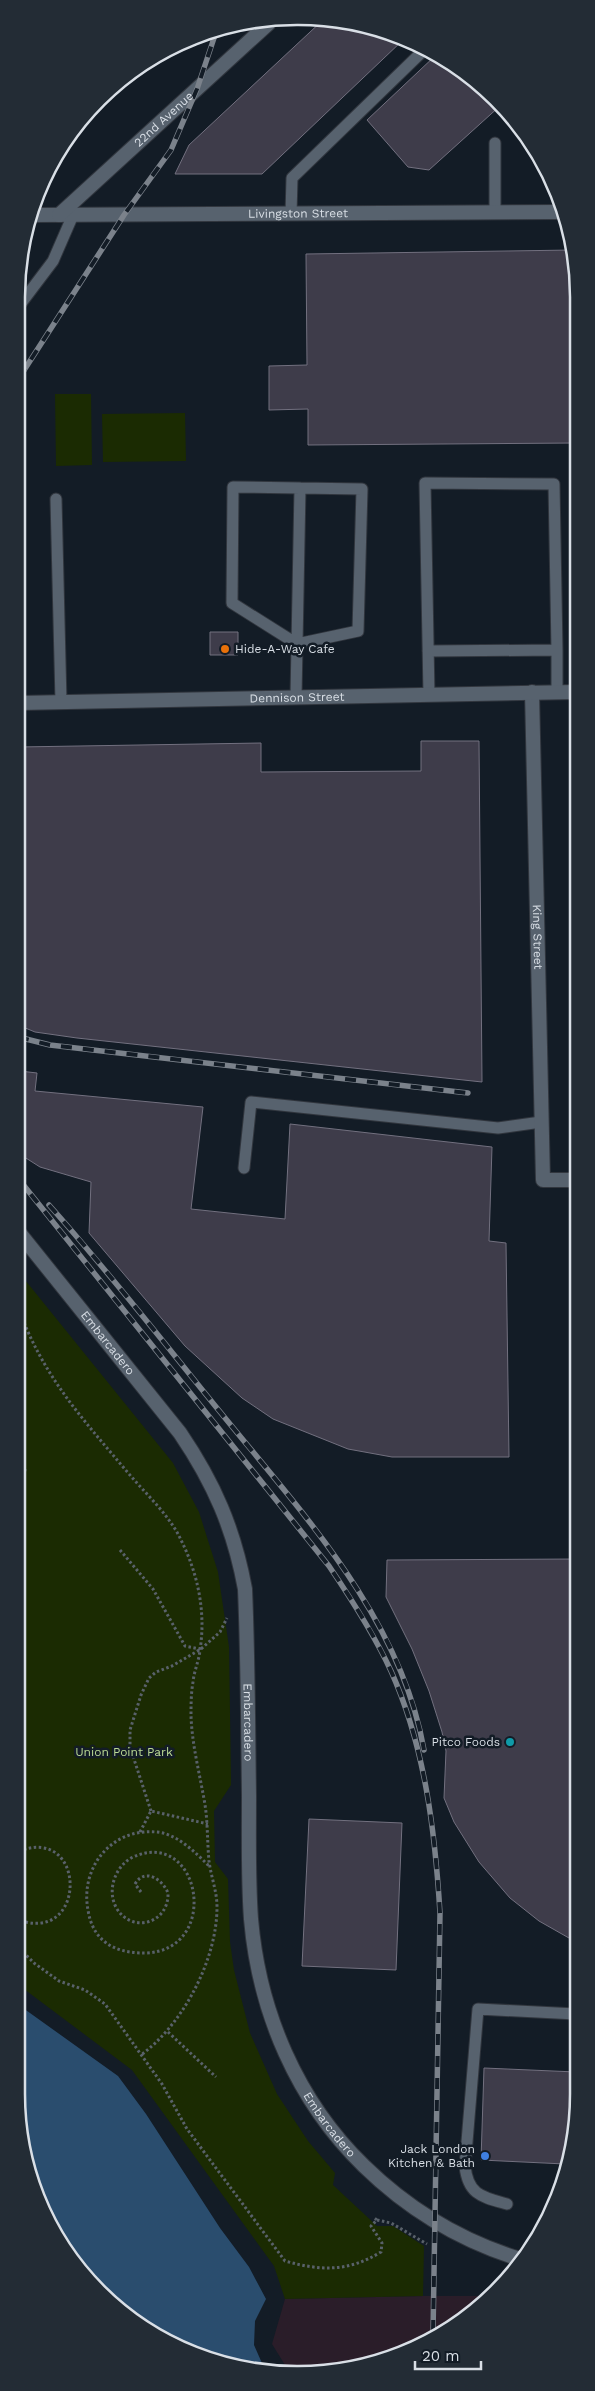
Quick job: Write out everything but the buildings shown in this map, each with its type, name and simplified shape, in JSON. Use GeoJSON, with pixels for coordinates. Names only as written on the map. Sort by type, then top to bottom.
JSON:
{"type":"FeatureCollection","features":[{"type":"Feature","properties":{"kind":"main road","name":"22nd Avenue"},"geometry":{"type":"LineString","coordinates":[[66,215],[265,27]]}},
{"type":"Feature","properties":{"kind":"main road","name":"Livingston Street"},"geometry":{"type":"LineString","coordinates":[[38,215],[557,212]]}},
{"type":"Feature","properties":{"kind":"main road","name":"King Street"},"geometry":{"type":"LineString","coordinates":[[532,692],[543,1180],[570,1180]]}},
{"type":"Feature","properties":{"kind":"main road","name":"Dennison Street"},"geometry":{"type":"LineString","coordinates":[[25,703],[570,692]]}},
{"type":"Feature","properties":{"kind":"main road","name":"Embarcadero"},"geometry":{"type":"LineString","coordinates":[[25,1240],[180,1433],[203,1466],[227,1517],[239,1558],[245,1589],[252,1920],[267,2005],[286,2055],[313,2105],[342,2142],[396,2196],[435,2222],[494,2251],[516,2257]]}},
{"type":"Feature","properties":{"kind":"lane"},"geometry":{"type":"LineString","coordinates":[[291,214],[292,178],[420,54]]}},
{"type":"Feature","properties":{"kind":"lane"},"geometry":{"type":"LineString","coordinates":[[495,143],[495,212]]}},
{"type":"Feature","properties":{"kind":"lane"},"geometry":{"type":"LineString","coordinates":[[25,298],[53,261],[66,215]]}},
{"type":"Feature","properties":{"kind":"lane"},"geometry":{"type":"LineString","coordinates":[[429,694],[426,483],[554,484],[557,692]]}},
{"type":"Feature","properties":{"kind":"lane"},"geometry":{"type":"LineString","coordinates":[[233,487],[300,488],[362,489],[358,631],[297,644],[232,603],[233,487]]}},
{"type":"Feature","properties":{"kind":"lane"},"geometry":{"type":"LineString","coordinates":[[296,697],[300,488]]}},
{"type":"Feature","properties":{"kind":"lane"},"geometry":{"type":"LineString","coordinates":[[56,499],[61,702]]}},
{"type":"Feature","properties":{"kind":"lane"},"geometry":{"type":"LineString","coordinates":[[428,651],[557,650]]}},
{"type":"Feature","properties":{"kind":"lane"},"geometry":{"type":"LineString","coordinates":[[244,1168],[251,1102],[498,1128],[542,1122]]}},
{"type":"Feature","properties":{"kind":"lane"},"geometry":{"type":"LineString","coordinates":[[507,2204],[481,2197],[467,2182],[465,2166],[478,2009],[570,2014]]}},
{"type":"Feature","properties":{"kind":"path"},"geometry":{"type":"LineString","coordinates":[[25,1323],[36,1349],[68,1402],[181,1538],[203,1606],[200,1649],[192,1684],[192,1741],[208,1824],[210,1867],[215,1885],[217,1907],[210,1950],[203,1971],[168,2032],[141,2055]]}},
{"type":"Feature","properties":{"kind":"path"},"geometry":{"type":"LineString","coordinates":[[120,1550],[153,1589],[185,1646],[200,1649]]}},
{"type":"Feature","properties":{"kind":"path"},"geometry":{"type":"LineString","coordinates":[[140,1832],[151,1811],[130,1747],[130,1730],[136,1710],[149,1678],[156,1672],[172,1666],[200,1649],[220,1632],[228,1615]]}},
{"type":"Feature","properties":{"kind":"path"},"geometry":{"type":"LineString","coordinates":[[151,1811],[208,1824]]}},
{"type":"Feature","properties":{"kind":"path"},"geometry":{"type":"LineString","coordinates":[[141,1892],[135,1884],[143,1877],[151,1876],[159,1879],[168,1893],[166,1910],[161,1916],[143,1923],[134,1922],[117,1909],[113,1899],[114,1878],[123,1864],[142,1854],[166,1856],[176,1861],[188,1875],[195,1894],[195,1907],[185,1931],[167,1948],[151,1953],[134,1953],[118,1949],[106,1943],[95,1932],[86,1902],[90,1871],[96,1858],[106,1848],[123,1837],[140,1832],[157,1832],[179,1841],[210,1867]]}},
{"type":"Feature","properties":{"kind":"path"},"geometry":{"type":"LineString","coordinates":[[25,1850],[36,1848],[49,1850],[59,1857],[68,1869],[72,1888],[69,1900],[63,1909],[50,1920],[37,1923],[25,1921]]}},
{"type":"Feature","properties":{"kind":"path"},"geometry":{"type":"LineString","coordinates":[[25,1954],[34,1963],[60,1981],[85,1990],[105,2004],[162,2084],[187,2129],[285,2261],[314,2267],[355,2266],[381,2252],[382,2243],[370,2226],[377,2220]]}},
{"type":"Feature","properties":{"kind":"path"},"geometry":{"type":"LineString","coordinates":[[168,2032],[216,2077]]}},
{"type":"Feature","properties":{"kind":"path"},"geometry":{"type":"LineString","coordinates":[[373,2217],[390,2223],[427,2244]]}},
{"type":"Feature","properties":{"kind":"shaded area"},"geometry":{"type":"Polygon","coordinates":[[[479,2296],[463,2310],[434,2329],[385,2352],[333,2364],[298,2366],[282,2365],[269,2344],[283,2299],[479,2296]]]}},
{"type":"Feature","properties":{"kind":"green space"},"geometry":{"type":"Polygon","coordinates":[[[55,394],[91,394],[92,465],[56,466],[55,394]]]}},
{"type":"Feature","properties":{"kind":"green space"},"geometry":{"type":"Polygon","coordinates":[[[185,413],[186,461],[103,462],[102,414],[185,413]]]}},
{"type":"Feature","properties":{"kind":"green space","name":"Union Point Park"},"geometry":{"type":"Polygon","coordinates":[[[25,1280],[173,1463],[199,1512],[218,1572],[229,1647],[231,1785],[214,1811],[215,1862],[228,1879],[230,1942],[234,1970],[250,2033],[277,2094],[308,2141],[335,2173],[333,2185],[377,2226],[393,2226],[424,2246],[423,2296],[283,2299],[25,1996],[25,1280]]]}},
{"type":"Feature","properties":{"kind":"water"},"geometry":{"type":"Polygon","coordinates":[[[25,1992],[130,2071],[272,2268],[269,2344],[282,2365],[262,2364],[227,2357],[177,2338],[146,2320],[118,2298],[93,2273],[71,2245],[46,2198],[39,2181],[30,2147],[25,2094],[25,1992]]]}},
{"type":"Feature","properties":{"kind":"pier"},"geometry":{"type":"Polygon","coordinates":[[[25,1990],[132,2070],[274,2266],[285,2299],[272,2344],[285,2365],[262,2364],[254,2345],[255,2321],[266,2299],[249,2267],[220,2228],[146,2114],[118,2076],[25,2009],[25,1990]]]}},
{"type":"Feature","properties":{"kind":"railway"},"geometry":{"type":"LineString","coordinates":[[25,369],[124,215],[171,150],[197,89],[214,38]]}},
{"type":"Feature","properties":{"kind":"railway"},"geometry":{"type":"LineString","coordinates":[[25,1039],[50,1045],[468,1093]]}},
{"type":"Feature","properties":{"kind":"railway"},"geometry":{"type":"LineString","coordinates":[[25,1187],[329,1566],[377,1644],[403,1700],[420,1759],[426,1790],[435,1851],[440,1913],[433,2330]]}},
{"type":"Feature","properties":{"kind":"railway"},"geometry":{"type":"LineString","coordinates":[[49,1205],[115,1282],[284,1489],[344,1570],[371,1612],[394,1656],[412,1702],[424,1750]]}},
{"type":"Feature","properties":{"kind":"place","name":"Hide-A-Way Cafe"},"geometry":{"type":"Point","coordinates":[225,649]}},
{"type":"Feature","properties":{"kind":"place","name":"Pitco Foods"},"geometry":{"type":"Point","coordinates":[510,1742]}},
{"type":"Feature","properties":{"kind":"place","name":"Jack London Kitchen & Bath"},"geometry":{"type":"Point","coordinates":[485,2156]}}]}
